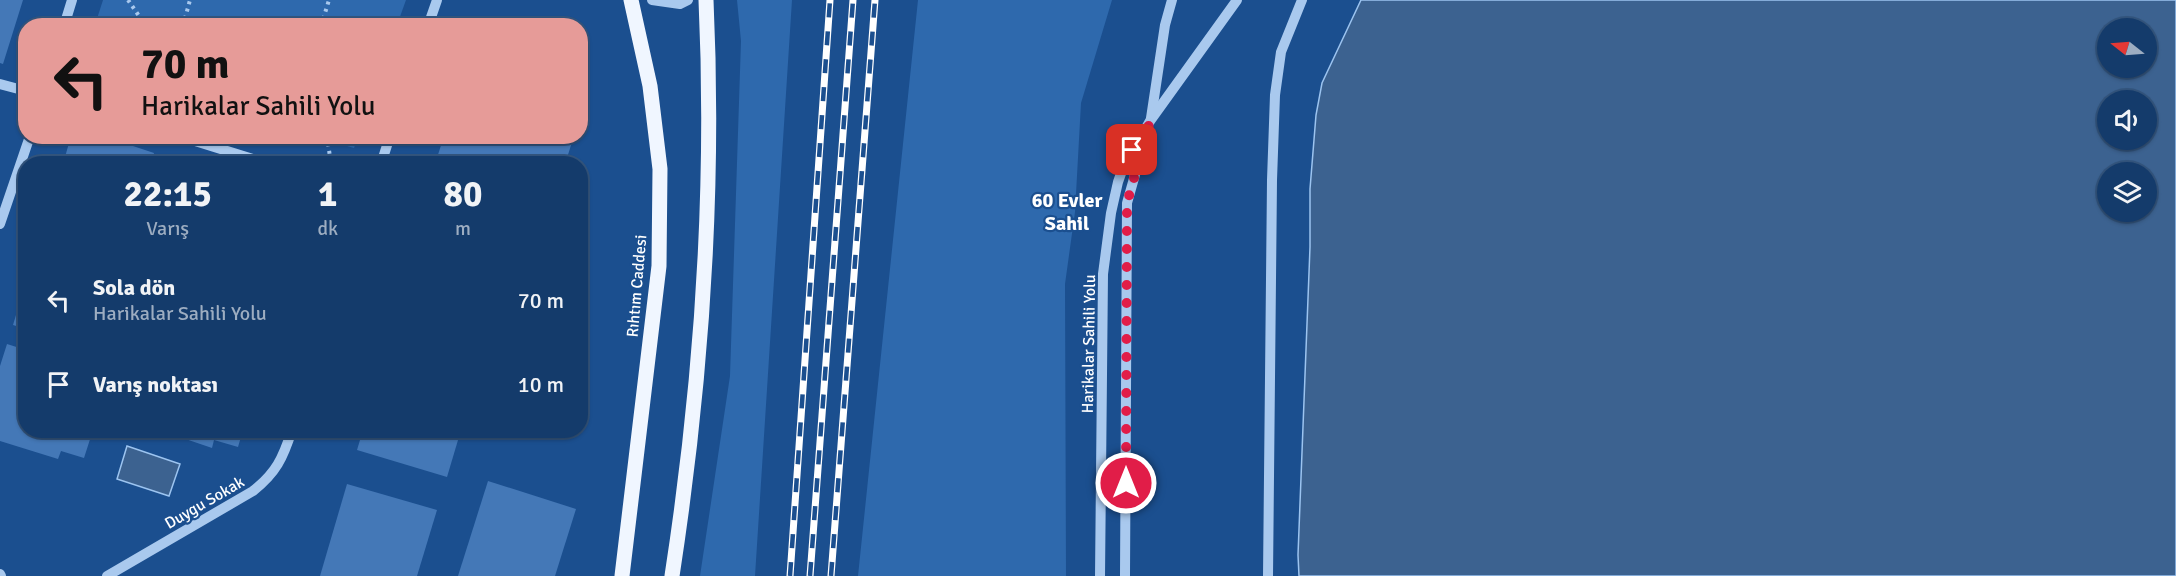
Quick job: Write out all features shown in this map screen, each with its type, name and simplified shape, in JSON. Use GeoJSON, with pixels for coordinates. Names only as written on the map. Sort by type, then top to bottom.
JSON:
{"type":"FeatureCollection","features":[{"type":"Feature","properties":{"kind":"main road","name":"Rıhtım Caddesi"},"geometry":{"type":"LineString","coordinates":[[622,576],[659,266],[660,169],[650,86],[631,0]]}},
{"type":"Feature","properties":{"kind":"main road"},"geometry":{"type":"LineString","coordinates":[[672,576],[690,434],[705,238],[708,151],[706,0]]}},
{"type":"Feature","properties":{"kind":"street"},"geometry":{"type":"LineString","coordinates":[[66,18],[72,0]]}},
{"type":"Feature","properties":{"kind":"street"},"geometry":{"type":"LineString","coordinates":[[431,18],[437,0]]}},
{"type":"Feature","properties":{"kind":"street"},"geometry":{"type":"LineString","coordinates":[[652,0],[680,4],[688,0]]}},
{"type":"Feature","properties":{"kind":"street","name":"Harikalar Sahili Yolu"},"geometry":{"type":"LineString","coordinates":[[1125,576],[1127,203],[1150,121],[1165,25],[1172,0]]}},
{"type":"Feature","properties":{"kind":"street","name":"Harikalar Sahili Yolu"},"geometry":{"type":"LineString","coordinates":[[1100,576],[1103,274],[1111,213],[1118,182],[1124,165],[1150,121],[1237,0]]}},
{"type":"Feature","properties":{"kind":"street"},"geometry":{"type":"LineString","coordinates":[[1268,576],[1275,95],[1281,52],[1302,0]]}},
{"type":"Feature","properties":{"kind":"street"},"geometry":{"type":"LineString","coordinates":[[0,84],[18,89]]}},
{"type":"Feature","properties":{"kind":"street"},"geometry":{"type":"LineString","coordinates":[[205,144],[243,156]]}},
{"type":"Feature","properties":{"kind":"street"},"geometry":{"type":"LineString","coordinates":[[0,224],[18,171]]}},
{"type":"Feature","properties":{"kind":"street","name":"Duygu Sokak"},"geometry":{"type":"LineString","coordinates":[[106,576],[253,492],[280,464],[289,438]]}},
{"type":"Feature","properties":{"kind":"path"},"geometry":{"type":"LineString","coordinates":[[128,0],[140,18]]}},
{"type":"Feature","properties":{"kind":"path"},"geometry":{"type":"LineString","coordinates":[[185,18],[190,0]]}},
{"type":"Feature","properties":{"kind":"path"},"geometry":{"type":"LineString","coordinates":[[323,18],[329,0]]}},
{"type":"Feature","properties":{"kind":"shaded area"},"geometry":{"type":"Polygon","coordinates":[[[103,0],[406,0],[400,18],[97,18],[103,0]]]}},
{"type":"Feature","properties":{"kind":"shaded area"},"geometry":{"type":"Polygon","coordinates":[[[737,0],[792,0],[755,576],[700,576],[730,376],[741,41],[737,0]]]}},
{"type":"Feature","properties":{"kind":"shaded area"},"geometry":{"type":"Polygon","coordinates":[[[918,0],[1112,0],[1081,103],[1075,212],[1065,284],[1066,576],[858,576],[918,0]]]}},
{"type":"Feature","properties":{"kind":"shaded area"},"geometry":{"type":"Polygon","coordinates":[[[1361,0],[2176,0],[2176,576],[1299,576],[1310,189],[1316,115],[1322,83],[1361,0]]]}},
{"type":"Feature","properties":{"kind":"shaded area"},"geometry":{"type":"Polygon","coordinates":[[[340,144],[355,144],[354,148],[340,144]]]}},
{"type":"Feature","properties":{"kind":"shaded area"},"geometry":{"type":"Polygon","coordinates":[[[127,446],[180,464],[169,496],[117,479],[127,446]]]}},
{"type":"Feature","properties":{"kind":"building"},"geometry":{"type":"Polygon","coordinates":[[[0,0],[23,0],[3,64],[0,63],[0,0]]]}},
{"type":"Feature","properties":{"kind":"building"},"geometry":{"type":"Polygon","coordinates":[[[69,144],[127,144],[154,153],[153,156],[65,156],[69,144]]]}},
{"type":"Feature","properties":{"kind":"building"},"geometry":{"type":"Polygon","coordinates":[[[441,144],[571,144],[568,156],[438,156],[441,144]]]}},
{"type":"Feature","properties":{"kind":"building"},"geometry":{"type":"Polygon","coordinates":[[[18,308],[18,327],[13,325],[18,308]]]}},
{"type":"Feature","properties":{"kind":"building"},"geometry":{"type":"Polygon","coordinates":[[[7,344],[18,347],[18,438],[90,438],[84,458],[61,451],[58,459],[0,441],[0,366],[7,344]]]}},
{"type":"Feature","properties":{"kind":"building"},"geometry":{"type":"Polygon","coordinates":[[[183,438],[241,438],[238,447],[214,440],[212,448],[183,438]]]}},
{"type":"Feature","properties":{"kind":"building"},"geometry":{"type":"Polygon","coordinates":[[[361,438],[459,438],[447,477],[357,450],[361,438]]]}},
{"type":"Feature","properties":{"kind":"building"},"geometry":{"type":"Polygon","coordinates":[[[488,481],[576,509],[555,576],[458,576],[488,481]]]}},
{"type":"Feature","properties":{"kind":"building"},"geometry":{"type":"Polygon","coordinates":[[[347,484],[437,510],[417,576],[320,576],[347,484]]]}},
{"type":"Feature","properties":{"kind":"railway"},"geometry":{"type":"LineString","coordinates":[[790,576],[830,0]]}},
{"type":"Feature","properties":{"kind":"railway"},"geometry":{"type":"LineString","coordinates":[[810,576],[853,0]]}},
{"type":"Feature","properties":{"kind":"railway"},"geometry":{"type":"LineString","coordinates":[[831,576],[875,0]]}},
{"type":"Feature","properties":{"kind":"district","name":"60 Evler Sahil"},"geometry":{"type":"Point","coordinates":[1067,212]}},
{"type":"Feature","properties":{"kind":"route"},"geometry":{"type":"LineString","coordinates":[[1126,483],[1127,203],[1150,121],[1132,150]]}}]}
